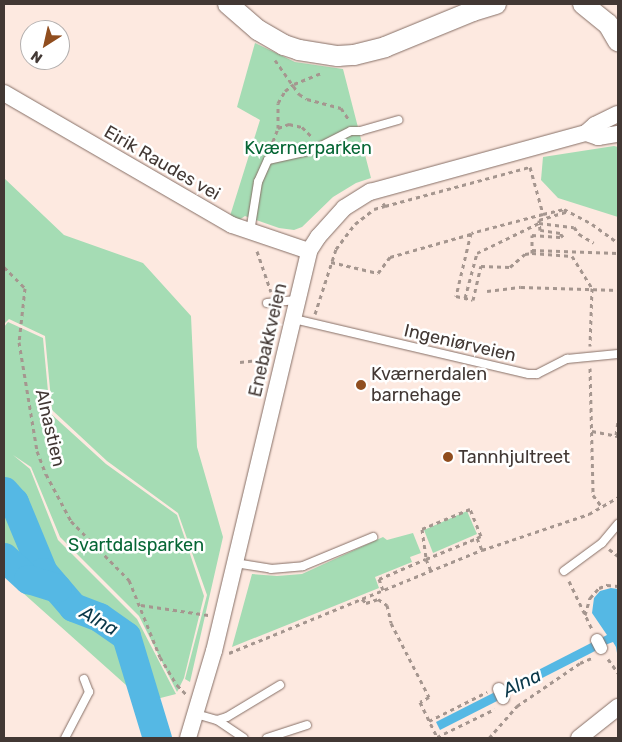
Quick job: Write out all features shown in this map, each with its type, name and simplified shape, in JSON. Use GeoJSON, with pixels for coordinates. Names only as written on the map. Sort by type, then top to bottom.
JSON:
{"type":"FeatureCollection","features":[{"type":"Feature","properties":{"kind":"street"},"geometry":{"type":"LineString","coordinates":[[228,4],[258,30],[277,42],[299,50],[338,56],[354,55],[386,47],[472,7],[496,4]]}},
{"type":"Feature","properties":{"kind":"street"},"geometry":{"type":"LineString","coordinates":[[583,4],[608,24],[618,40]]}},
{"type":"Feature","properties":{"kind":"street","name":"Eirik Raudes vei"},"geometry":{"type":"LineString","coordinates":[[4,92],[187,206],[250,233],[309,251]]}},
{"type":"Feature","properties":{"kind":"street","name":"Enebakkveien"},"geometry":{"type":"LineString","coordinates":[[188,738],[214,651],[236,563],[309,251],[337,214],[352,202],[370,192],[586,133],[595,125],[618,114]]}},
{"type":"Feature","properties":{"kind":"street","name":"Enebakkveien"},"geometry":{"type":"LineString","coordinates":[[586,133],[598,137],[618,134]]}},
{"type":"Feature","properties":{"kind":"street"},"geometry":{"type":"LineString","coordinates":[[579,738],[618,707]]}},
{"type":"Feature","properties":{"kind":"lane"},"geometry":{"type":"LineString","coordinates":[[250,233],[258,182],[268,160],[317,148],[351,131],[360,131],[398,120]]}},
{"type":"Feature","properties":{"kind":"lane"},"geometry":{"type":"LineString","coordinates":[[267,303],[298,300]]}},
{"type":"Feature","properties":{"kind":"lane","name":"Ingeniørveien"},"geometry":{"type":"LineString","coordinates":[[294,319],[529,374],[537,374],[567,359],[618,354]]}},
{"type":"Feature","properties":{"kind":"lane"},"geometry":{"type":"LineString","coordinates":[[564,571],[602,543],[618,524]]}},
{"type":"Feature","properties":{"kind":"lane"},"geometry":{"type":"LineString","coordinates":[[236,563],[271,569],[303,566],[373,537]]}},
{"type":"Feature","properties":{"kind":"lane"},"geometry":{"type":"LineString","coordinates":[[65,738],[89,692],[84,679]]}},
{"type":"Feature","properties":{"kind":"lane"},"geometry":{"type":"LineString","coordinates":[[217,720],[227,717],[280,685]]}},
{"type":"Feature","properties":{"kind":"lane"},"geometry":{"type":"LineString","coordinates":[[198,708],[244,738]]}},
{"type":"Feature","properties":{"kind":"lane"},"geometry":{"type":"LineString","coordinates":[[267,738],[307,725]]}},
{"type":"Feature","properties":{"kind":"path"},"geometry":{"type":"LineString","coordinates":[[274,59],[294,84],[299,94],[307,99],[343,110],[351,131]]}},
{"type":"Feature","properties":{"kind":"path"},"geometry":{"type":"LineString","coordinates":[[268,160],[271,143],[278,128],[278,103],[285,91],[294,84],[330,69]]}},
{"type":"Feature","properties":{"kind":"path"},"geometry":{"type":"LineString","coordinates":[[278,128],[289,124],[302,127],[314,138],[317,148]]}},
{"type":"Feature","properties":{"kind":"path"},"geometry":{"type":"LineString","coordinates":[[315,314],[336,250],[356,224],[374,209],[530,167],[542,214]]}},
{"type":"Feature","properties":{"kind":"path"},"geometry":{"type":"LineString","coordinates":[[382,200],[385,206]]}},
{"type":"Feature","properties":{"kind":"path"},"geometry":{"type":"LineString","coordinates":[[331,262],[378,273],[390,257],[564,209],[592,224],[618,243]]}},
{"type":"Feature","properties":{"kind":"path"},"geometry":{"type":"LineString","coordinates":[[465,298],[477,252],[539,223],[539,220],[568,211]]}},
{"type":"Feature","properties":{"kind":"path"},"geometry":{"type":"LineString","coordinates":[[539,223],[574,227],[579,234],[594,243]]}},
{"type":"Feature","properties":{"kind":"path"},"geometry":{"type":"LineString","coordinates":[[532,252],[532,235],[563,237],[560,233],[540,230],[539,223]]}},
{"type":"Feature","properties":{"kind":"path"},"geometry":{"type":"LineString","coordinates":[[471,234],[456,296],[473,300],[481,266],[510,267],[525,254],[532,252],[618,253]]}},
{"type":"Feature","properties":{"kind":"path"},"geometry":{"type":"LineString","coordinates":[[256,248],[276,302]]}},
{"type":"Feature","properties":{"kind":"path"},"geometry":{"type":"LineString","coordinates":[[532,252],[572,256],[592,288],[590,356],[593,495],[602,506]]}},
{"type":"Feature","properties":{"kind":"path","name":"Alnastien"},"geometry":{"type":"LineString","coordinates":[[4,267],[25,288],[19,342],[37,451],[46,474],[71,521],[129,580],[160,656],[177,685],[190,697],[198,708]]}},
{"type":"Feature","properties":{"kind":"path"},"geometry":{"type":"LineString","coordinates":[[487,291],[521,287],[618,290]]}},
{"type":"Feature","properties":{"kind":"path"},"geometry":{"type":"LineString","coordinates":[[240,362],[263,360]]}},
{"type":"Feature","properties":{"kind":"path"},"geometry":{"type":"LineString","coordinates":[[592,431],[617,436],[618,421]]}},
{"type":"Feature","properties":{"kind":"path"},"geometry":{"type":"LineString","coordinates":[[214,651],[226,654],[482,550],[589,514],[618,497]]}},
{"type":"Feature","properties":{"kind":"path"},"geometry":{"type":"LineString","coordinates":[[383,590],[378,580],[426,559],[477,538],[480,536],[470,509],[422,529],[426,559],[431,571]]}},
{"type":"Feature","properties":{"kind":"path"},"geometry":{"type":"LineString","coordinates":[[477,538],[482,550]]}},
{"type":"Feature","properties":{"kind":"path"},"geometry":{"type":"LineString","coordinates":[[568,579],[601,647],[618,672]]}},
{"type":"Feature","properties":{"kind":"path"},"geometry":{"type":"LineString","coordinates":[[585,615],[590,598],[599,588],[607,585],[618,586]]}},
{"type":"Feature","properties":{"kind":"path"},"geometry":{"type":"LineString","coordinates":[[362,599],[366,603],[378,599],[387,605],[392,623],[429,698],[420,702],[437,737],[496,708],[510,713]]}},
{"type":"Feature","properties":{"kind":"path"},"geometry":{"type":"LineString","coordinates":[[140,605],[211,615]]}},
{"type":"Feature","properties":{"kind":"path"},"geometry":{"type":"LineString","coordinates":[[489,738],[510,713],[601,647]]}},
{"type":"Feature","properties":{"kind":"path"},"geometry":{"type":"LineString","coordinates":[[429,721],[498,687],[501,694]]}},
{"type":"Feature","properties":{"kind":"green space","name":"Kværnerparken"},"geometry":{"type":"Polygon","coordinates":[[[255,43],[295,62],[343,69],[371,178],[356,183],[333,197],[302,227],[294,230],[279,228],[245,216],[239,220],[230,216],[260,120],[237,107],[255,43]]]}},
{"type":"Feature","properties":{"kind":"green space"},"geometry":{"type":"Polygon","coordinates":[[[614,146],[618,147],[618,217],[558,198],[541,180],[543,157],[614,146]]]}},
{"type":"Feature","properties":{"kind":"green space"},"geometry":{"type":"Polygon","coordinates":[[[4,178],[64,235],[143,263],[191,316],[197,447],[223,537],[190,682],[185,679],[207,595],[178,513],[107,461],[52,410],[45,336],[9,319],[4,324],[4,178]]]}},
{"type":"Feature","properties":{"kind":"green space","name":"Svartdalsparken"},"geometry":{"type":"Polygon","coordinates":[[[8,322],[43,338],[50,413],[106,464],[177,515],[204,596],[184,678],[177,692],[139,616],[60,537],[31,467],[13,455],[30,469],[58,540],[137,619],[176,694],[145,702],[4,576],[4,327],[8,322]]]}},
{"type":"Feature","properties":{"kind":"green space"},"geometry":{"type":"Polygon","coordinates":[[[467,511],[477,534],[433,553],[424,530],[467,511]]]}},
{"type":"Feature","properties":{"kind":"green space"},"geometry":{"type":"Polygon","coordinates":[[[413,533],[421,553],[410,557],[412,562],[375,577],[379,588],[232,647],[252,574],[277,576],[302,574],[383,537],[387,540],[413,533]]]}},
{"type":"Feature","properties":{"kind":"water"},"geometry":{"type":"Polygon","coordinates":[[[611,588],[618,589],[618,659],[613,642],[605,645],[601,638],[607,635],[592,613],[594,598],[600,591],[611,588]]]}},
{"type":"Feature","properties":{"kind":"water"},"geometry":{"type":"Polygon","coordinates":[[[593,642],[597,650],[505,697],[501,689],[593,642]]]}},
{"type":"Feature","properties":{"kind":"water"},"geometry":{"type":"Polygon","coordinates":[[[497,691],[501,699],[440,730],[436,722],[497,691]]]}},
{"type":"Feature","properties":{"kind":"waterway","name":"Alna"},"geometry":{"type":"LineString","coordinates":[[4,491],[14,502],[43,572],[73,607],[99,617],[126,636],[157,738]]}},
{"type":"Feature","properties":{"kind":"waterway"},"geometry":{"type":"LineString","coordinates":[[4,557],[28,579],[57,588]]}},
{"type":"Feature","properties":{"kind":"place","name":"Kværnerdalen barnehage"},"geometry":{"type":"Point","coordinates":[361,385]}},
{"type":"Feature","properties":{"kind":"place","name":"Tannhjultreet"},"geometry":{"type":"Point","coordinates":[448,457]}}]}
